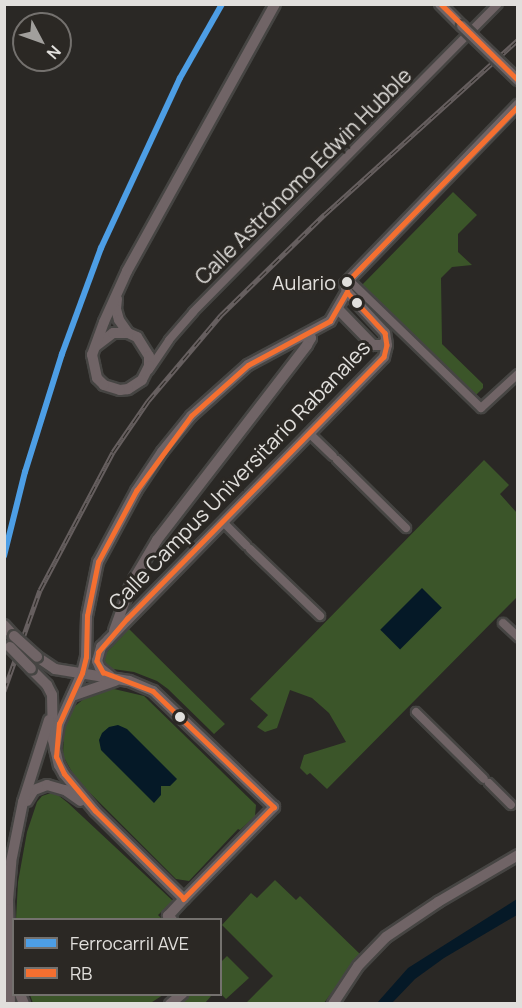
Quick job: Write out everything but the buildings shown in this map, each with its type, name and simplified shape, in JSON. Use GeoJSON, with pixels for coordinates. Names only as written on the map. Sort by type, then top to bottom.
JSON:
{"type":"FeatureCollection","features":[{"type":"Feature","properties":{"kind":"street"},"geometry":{"type":"LineString","coordinates":[[96,346],[113,333],[128,333],[137,337],[147,350],[149,366],[142,380],[128,389],[120,390],[104,385],[97,378],[92,363],[96,346],[128,271],[275,4]]}},
{"type":"Feature","properties":{"kind":"street"},"geometry":{"type":"LineString","coordinates":[[440,4],[518,80]]}},
{"type":"Feature","properties":{"kind":"street","name":"Calle Astrónomo Edwin Hubble"},"geometry":{"type":"LineString","coordinates":[[142,380],[169,340],[193,312],[498,4]]}},
{"type":"Feature","properties":{"kind":"street"},"geometry":{"type":"LineString","coordinates":[[518,105],[349,280],[481,408],[518,374]]}},
{"type":"Feature","properties":{"kind":"street"},"geometry":{"type":"LineString","coordinates":[[128,271],[116,309],[119,320],[128,333]]}},
{"type":"Feature","properties":{"kind":"street","name":"Calle Campus Universitario Rabanales"},"geometry":{"type":"LineString","coordinates":[[87,639],[99,646],[110,637],[384,357],[386,341],[382,329],[347,292],[345,287],[349,280]]}},
{"type":"Feature","properties":{"kind":"street","name":"Calle Campus Universitario Rabanales"},"geometry":{"type":"LineString","coordinates":[[55,749],[59,724],[82,673],[87,639],[87,616],[98,562],[136,490],[162,452],[191,416],[248,365],[308,335],[330,321],[339,310],[347,292]]}},
{"type":"Feature","properties":{"kind":"street","name":"Calle Campus Universitario Rabanales"},"geometry":{"type":"LineString","coordinates":[[339,310],[373,345],[382,345],[386,341]]}},
{"type":"Feature","properties":{"kind":"street","name":"Calle Campus Universitario Rabanales"},"geometry":{"type":"LineString","coordinates":[[170,918],[168,916],[274,807],[161,698],[145,687],[103,672],[98,665],[99,652],[110,637],[131,584],[157,540],[308,345],[311,338],[308,335]]}},
{"type":"Feature","properties":{"kind":"street"},"geometry":{"type":"LineString","coordinates":[[309,434],[406,528]]}},
{"type":"Feature","properties":{"kind":"street"},"geometry":{"type":"LineString","coordinates":[[223,522],[320,616]]}},
{"type":"Feature","properties":{"kind":"street"},"geometry":{"type":"LineString","coordinates":[[503,623],[518,637]]}},
{"type":"Feature","properties":{"kind":"street","name":"Calle Campus Universitario Rabanales"},"geometry":{"type":"LineString","coordinates":[[4,626],[37,657],[55,669],[122,680]]}},
{"type":"Feature","properties":{"kind":"street"},"geometry":{"type":"LineString","coordinates":[[7,645],[50,690],[55,749],[64,774],[95,811],[184,899]]}},
{"type":"Feature","properties":{"kind":"street"},"geometry":{"type":"LineString","coordinates":[[72,696],[122,680]]}},
{"type":"Feature","properties":{"kind":"street"},"geometry":{"type":"LineString","coordinates":[[10,1004],[8,946],[11,862],[19,821],[52,711]]}},
{"type":"Feature","properties":{"kind":"street"},"geometry":{"type":"LineString","coordinates":[[416,712],[511,805]]}},
{"type":"Feature","properties":{"kind":"street"},"geometry":{"type":"LineString","coordinates":[[19,821],[34,790],[47,784],[65,790],[95,811]]}},
{"type":"Feature","properties":{"kind":"street"},"geometry":{"type":"LineString","coordinates":[[333,1004],[358,966],[386,937],[438,902],[518,855]]}},
{"type":"Feature","properties":{"kind":"street"},"geometry":{"type":"LineString","coordinates":[[8,946],[12,964]]}},
{"type":"Feature","properties":{"kind":"green space"},"geometry":{"type":"Polygon","coordinates":[[[453,192],[477,215],[458,234],[458,252],[472,265],[452,267],[441,278],[442,344],[483,384],[483,388],[475,396],[361,286],[453,192]]]}},
{"type":"Feature","properties":{"kind":"green space"},"geometry":{"type":"Polygon","coordinates":[[[484,460],[509,485],[500,494],[517,513],[517,597],[327,789],[310,773],[307,775],[300,768],[304,755],[346,742],[329,713],[312,698],[290,690],[277,728],[265,732],[257,727],[268,715],[250,699],[484,460]]]}},
{"type":"Feature","properties":{"kind":"green space"},"geometry":{"type":"Polygon","coordinates":[[[129,629],[225,724],[214,734],[157,681],[134,672],[113,669],[102,662],[104,655],[129,629]]]}},
{"type":"Feature","properties":{"kind":"green space"},"geometry":{"type":"Polygon","coordinates":[[[114,689],[144,696],[256,805],[255,816],[240,830],[238,829],[189,881],[176,879],[76,779],[63,756],[64,728],[75,706],[90,694],[114,689]]]}},
{"type":"Feature","properties":{"kind":"green space"},"geometry":{"type":"Polygon","coordinates":[[[51,793],[58,795],[68,803],[173,901],[158,915],[161,918],[16,918],[18,882],[27,832],[37,802],[42,796],[51,793]]]}},
{"type":"Feature","properties":{"kind":"green space"},"geometry":{"type":"Polygon","coordinates":[[[275,880],[296,900],[300,896],[360,954],[324,1003],[246,1003],[273,976],[222,925],[251,893],[257,898],[275,880]]]}},
{"type":"Feature","properties":{"kind":"green space"},"geometry":{"type":"Polygon","coordinates":[[[227,956],[249,978],[226,999],[222,995],[222,961],[227,956]]]}},
{"type":"Feature","properties":{"kind":"green space"},"geometry":{"type":"Polygon","coordinates":[[[30,996],[161,996],[149,1004],[33,1003],[30,996]]]}},
{"type":"Feature","properties":{"kind":"green space"},"geometry":{"type":"Polygon","coordinates":[[[189,996],[211,996],[205,1003],[181,1003],[189,996]]]}},
{"type":"Feature","properties":{"kind":"water"},"geometry":{"type":"Polygon","coordinates":[[[422,588],[442,608],[400,650],[380,630],[422,588]]]}},
{"type":"Feature","properties":{"kind":"water"},"geometry":{"type":"Polygon","coordinates":[[[118,725],[127,729],[177,779],[170,786],[161,786],[161,795],[154,803],[101,750],[99,740],[102,733],[109,727],[118,725]]]}},
{"type":"Feature","properties":{"kind":"water"},"geometry":{"type":"Polygon","coordinates":[[[517,899],[517,915],[444,958],[415,979],[392,1003],[377,1003],[408,968],[517,899]]]}},
{"type":"Feature","properties":{"kind":"railway"},"geometry":{"type":"LineString","coordinates":[[4,691],[40,590],[113,452],[148,401],[221,315],[324,215],[518,40]]}},
{"type":"Feature","properties":{"kind":"rail line","name":"AVE"},"geometry":{"type":"LineString","coordinates":[[4,556],[25,472],[62,354],[101,248],[180,78],[222,4]]}},
{"type":"Feature","properties":{"kind":"transit line","name":"RB"},"geometry":{"type":"LineString","coordinates":[[441,4],[518,80]]}},
{"type":"Feature","properties":{"kind":"transit line","name":"RB"},"geometry":{"type":"LineString","coordinates":[[345,284],[518,106]]}},
{"type":"Feature","properties":{"kind":"transit line","name":"RB"},"geometry":{"type":"LineString","coordinates":[[345,284],[518,106]]}},
{"type":"Feature","properties":{"kind":"transit line","name":"RB"},"geometry":{"type":"LineString","coordinates":[[347,292],[385,333],[387,345],[384,357],[128,618],[99,652],[97,661],[103,672],[153,691],[274,807],[184,899],[95,811],[64,774],[56,757],[59,724],[82,673],[86,657],[87,616],[98,562],[136,491],[191,416],[248,365],[330,321],[347,292]]}},
{"type":"Feature","properties":{"kind":"place","name":"Aulario"},"geometry":{"type":"Point","coordinates":[347,282]}}]}
